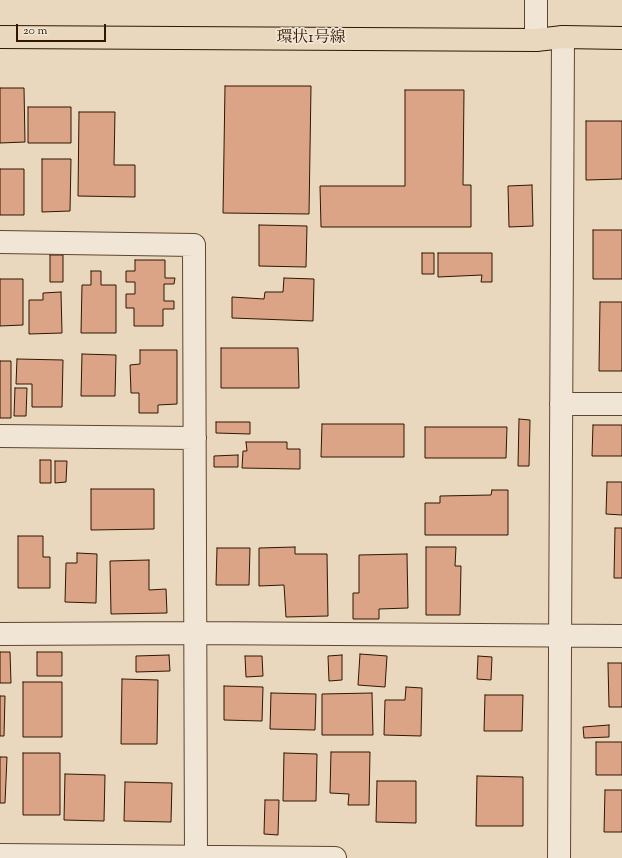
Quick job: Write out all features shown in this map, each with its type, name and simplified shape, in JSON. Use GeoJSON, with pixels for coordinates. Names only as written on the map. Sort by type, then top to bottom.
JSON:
{"type":"FeatureCollection","features":[{"type":"Feature","properties":{"kind":"main road","name":"環状1号線"},"geometry":{"type":"LineString","coordinates":[[0,37],[536,40],[563,37],[622,38]]}},
{"type":"Feature","properties":{"kind":"street"},"geometry":{"type":"LineString","coordinates":[[536,0],[536,40]]}},
{"type":"Feature","properties":{"kind":"street"},"geometry":{"type":"LineString","coordinates":[[559,858],[563,37]]}},
{"type":"Feature","properties":{"kind":"street"},"geometry":{"type":"LineString","coordinates":[[0,242],[194,245],[196,857]]}},
{"type":"Feature","properties":{"kind":"street"},"geometry":{"type":"LineString","coordinates":[[561,404],[622,404]]}},
{"type":"Feature","properties":{"kind":"street"},"geometry":{"type":"LineString","coordinates":[[0,436],[195,438]]}},
{"type":"Feature","properties":{"kind":"street"},"geometry":{"type":"LineString","coordinates":[[0,634],[195,633],[622,636]]}},
{"type":"Feature","properties":{"kind":"street"},"geometry":{"type":"LineString","coordinates":[[0,855],[335,858]]}},
{"type":"Feature","properties":{"kind":"building"},"geometry":{"type":"Polygon","coordinates":[[[225,86],[311,86],[309,214],[223,213],[225,86]]]}},
{"type":"Feature","properties":{"kind":"building"},"geometry":{"type":"Polygon","coordinates":[[[0,88],[24,88],[25,142],[0,143],[0,88]]]}},
{"type":"Feature","properties":{"kind":"building"},"geometry":{"type":"Polygon","coordinates":[[[405,90],[464,90],[463,185],[471,185],[471,227],[321,227],[320,186],[405,186],[405,90]]]}},
{"type":"Feature","properties":{"kind":"building"},"geometry":{"type":"Polygon","coordinates":[[[28,107],[71,107],[71,143],[28,143],[28,107]]]}},
{"type":"Feature","properties":{"kind":"building"},"geometry":{"type":"Polygon","coordinates":[[[79,112],[115,112],[114,165],[135,165],[135,197],[78,196],[79,112]]]}},
{"type":"Feature","properties":{"kind":"building"},"geometry":{"type":"Polygon","coordinates":[[[586,121],[622,121],[622,179],[586,180],[586,121]]]}},
{"type":"Feature","properties":{"kind":"building"},"geometry":{"type":"Polygon","coordinates":[[[42,159],[71,159],[70,211],[42,212],[42,159]]]}},
{"type":"Feature","properties":{"kind":"building"},"geometry":{"type":"Polygon","coordinates":[[[0,169],[24,169],[24,215],[0,215],[0,169]]]}},
{"type":"Feature","properties":{"kind":"building"},"geometry":{"type":"Polygon","coordinates":[[[532,185],[533,226],[509,227],[508,186],[532,185]]]}},
{"type":"Feature","properties":{"kind":"building"},"geometry":{"type":"Polygon","coordinates":[[[259,225],[307,226],[306,267],[259,266],[259,225]]]}},
{"type":"Feature","properties":{"kind":"building"},"geometry":{"type":"Polygon","coordinates":[[[593,230],[622,230],[622,279],[593,279],[593,230]]]}},
{"type":"Feature","properties":{"kind":"building"},"geometry":{"type":"Polygon","coordinates":[[[422,253],[434,253],[434,274],[422,274],[422,253]]]}},
{"type":"Feature","properties":{"kind":"building"},"geometry":{"type":"Polygon","coordinates":[[[438,253],[492,253],[492,282],[481,282],[482,275],[438,277],[438,253]]]}},
{"type":"Feature","properties":{"kind":"building"},"geometry":{"type":"Polygon","coordinates":[[[50,255],[63,255],[63,282],[50,282],[50,255]]]}},
{"type":"Feature","properties":{"kind":"building"},"geometry":{"type":"Polygon","coordinates":[[[135,260],[165,260],[165,278],[175,278],[174,284],[164,284],[164,301],[174,301],[174,309],[163,309],[163,326],[134,326],[134,308],[126,308],[126,294],[135,294],[135,282],[126,282],[126,271],[135,271],[135,260]]]}},
{"type":"Feature","properties":{"kind":"building"},"geometry":{"type":"Polygon","coordinates":[[[91,271],[101,271],[101,285],[116,285],[116,333],[81,333],[82,285],[91,285],[91,271]]]}},
{"type":"Feature","properties":{"kind":"building"},"geometry":{"type":"Polygon","coordinates":[[[284,278],[314,279],[313,321],[232,318],[232,297],[264,299],[265,292],[283,292],[284,278]]]}},
{"type":"Feature","properties":{"kind":"building"},"geometry":{"type":"Polygon","coordinates":[[[0,279],[23,279],[23,325],[0,326],[0,279]]]}},
{"type":"Feature","properties":{"kind":"building"},"geometry":{"type":"Polygon","coordinates":[[[61,292],[62,333],[29,334],[29,300],[43,300],[43,293],[61,292]]]}},
{"type":"Feature","properties":{"kind":"building"},"geometry":{"type":"Polygon","coordinates":[[[600,302],[622,302],[622,371],[599,371],[600,302]]]}},
{"type":"Feature","properties":{"kind":"building"},"geometry":{"type":"Polygon","coordinates":[[[221,348],[298,348],[299,388],[221,388],[221,348]]]}},
{"type":"Feature","properties":{"kind":"building"},"geometry":{"type":"Polygon","coordinates":[[[140,350],[177,350],[177,404],[158,405],[158,413],[139,413],[139,393],[131,393],[130,365],[140,364],[140,350]]]}},
{"type":"Feature","properties":{"kind":"building"},"geometry":{"type":"Polygon","coordinates":[[[82,354],[116,355],[115,396],[81,396],[82,354]]]}},
{"type":"Feature","properties":{"kind":"building"},"geometry":{"type":"Polygon","coordinates":[[[17,359],[63,360],[62,407],[32,407],[32,384],[16,384],[17,359]]]}},
{"type":"Feature","properties":{"kind":"building"},"geometry":{"type":"Polygon","coordinates":[[[0,361],[11,361],[11,418],[0,418],[0,361]]]}},
{"type":"Feature","properties":{"kind":"building"},"geometry":{"type":"Polygon","coordinates":[[[15,388],[27,388],[26,416],[14,416],[15,388]]]}},
{"type":"Feature","properties":{"kind":"building"},"geometry":{"type":"Polygon","coordinates":[[[519,419],[530,420],[529,466],[518,466],[519,419]]]}},
{"type":"Feature","properties":{"kind":"building"},"geometry":{"type":"Polygon","coordinates":[[[216,422],[250,422],[250,434],[216,433],[216,422]]]}},
{"type":"Feature","properties":{"kind":"building"},"geometry":{"type":"Polygon","coordinates":[[[322,424],[404,424],[404,457],[321,457],[322,424]]]}},
{"type":"Feature","properties":{"kind":"building"},"geometry":{"type":"Polygon","coordinates":[[[593,425],[622,425],[622,456],[592,456],[593,425]]]}},
{"type":"Feature","properties":{"kind":"building"},"geometry":{"type":"Polygon","coordinates":[[[425,427],[507,427],[506,458],[425,458],[425,427]]]}},
{"type":"Feature","properties":{"kind":"building"},"geometry":{"type":"Polygon","coordinates":[[[246,442],[287,442],[287,449],[300,449],[300,469],[242,468],[243,451],[247,451],[246,442]]]}},
{"type":"Feature","properties":{"kind":"building"},"geometry":{"type":"Polygon","coordinates":[[[238,455],[238,467],[214,467],[214,456],[238,455]]]}},
{"type":"Feature","properties":{"kind":"building"},"geometry":{"type":"Polygon","coordinates":[[[40,460],[51,460],[51,483],[40,483],[40,460]]]}},
{"type":"Feature","properties":{"kind":"building"},"geometry":{"type":"Polygon","coordinates":[[[55,461],[67,461],[66,482],[55,483],[55,461]]]}},
{"type":"Feature","properties":{"kind":"building"},"geometry":{"type":"Polygon","coordinates":[[[607,482],[622,482],[622,515],[606,514],[607,482]]]}},
{"type":"Feature","properties":{"kind":"building"},"geometry":{"type":"Polygon","coordinates":[[[91,489],[154,489],[154,529],[91,530],[91,489]]]}},
{"type":"Feature","properties":{"kind":"building"},"geometry":{"type":"Polygon","coordinates":[[[492,490],[508,490],[508,535],[425,535],[425,503],[440,503],[440,496],[491,495],[492,490]]]}},
{"type":"Feature","properties":{"kind":"building"},"geometry":{"type":"Polygon","coordinates":[[[615,528],[622,528],[622,578],[614,578],[615,528]]]}},
{"type":"Feature","properties":{"kind":"building"},"geometry":{"type":"Polygon","coordinates":[[[18,536],[43,536],[43,557],[50,557],[50,588],[18,588],[18,536]]]}},
{"type":"Feature","properties":{"kind":"building"},"geometry":{"type":"Polygon","coordinates":[[[295,547],[295,554],[327,554],[328,616],[286,617],[284,585],[259,586],[259,548],[295,547]]]}},
{"type":"Feature","properties":{"kind":"building"},"geometry":{"type":"Polygon","coordinates":[[[426,547],[456,547],[455,566],[461,566],[460,615],[426,615],[426,547]]]}},
{"type":"Feature","properties":{"kind":"building"},"geometry":{"type":"Polygon","coordinates":[[[217,548],[250,548],[249,585],[216,585],[217,548]]]}},
{"type":"Feature","properties":{"kind":"building"},"geometry":{"type":"Polygon","coordinates":[[[77,553],[97,554],[96,603],[65,602],[66,563],[77,563],[77,553]]]}},
{"type":"Feature","properties":{"kind":"building"},"geometry":{"type":"Polygon","coordinates":[[[407,554],[408,608],[379,609],[379,619],[353,619],[353,593],[359,593],[359,555],[407,554]]]}},
{"type":"Feature","properties":{"kind":"building"},"geometry":{"type":"Polygon","coordinates":[[[149,560],[149,590],[166,589],[167,613],[111,614],[110,561],[149,560]]]}},
{"type":"Feature","properties":{"kind":"building"},"geometry":{"type":"Polygon","coordinates":[[[0,652],[10,652],[11,683],[0,683],[0,652]]]}},
{"type":"Feature","properties":{"kind":"building"},"geometry":{"type":"Polygon","coordinates":[[[37,652],[62,652],[62,676],[37,676],[37,652]]]}},
{"type":"Feature","properties":{"kind":"building"},"geometry":{"type":"Polygon","coordinates":[[[360,654],[387,656],[385,687],[358,685],[360,654]]]}},
{"type":"Feature","properties":{"kind":"building"},"geometry":{"type":"Polygon","coordinates":[[[169,655],[170,671],[136,672],[136,656],[169,655]]]}},
{"type":"Feature","properties":{"kind":"building"},"geometry":{"type":"Polygon","coordinates":[[[342,655],[342,680],[329,681],[328,656],[342,655]]]}},
{"type":"Feature","properties":{"kind":"building"},"geometry":{"type":"Polygon","coordinates":[[[245,656],[262,656],[263,676],[246,677],[245,656]]]}},
{"type":"Feature","properties":{"kind":"building"},"geometry":{"type":"Polygon","coordinates":[[[478,656],[492,657],[491,680],[477,679],[478,656]]]}},
{"type":"Feature","properties":{"kind":"building"},"geometry":{"type":"Polygon","coordinates":[[[608,663],[622,663],[622,707],[609,707],[608,663]]]}},
{"type":"Feature","properties":{"kind":"building"},"geometry":{"type":"Polygon","coordinates":[[[122,679],[158,680],[157,744],[121,744],[122,679]]]}},
{"type":"Feature","properties":{"kind":"building"},"geometry":{"type":"Polygon","coordinates":[[[23,682],[62,682],[62,737],[23,737],[23,682]]]}},
{"type":"Feature","properties":{"kind":"building"},"geometry":{"type":"Polygon","coordinates":[[[224,686],[263,687],[262,721],[224,720],[224,686]]]}},
{"type":"Feature","properties":{"kind":"building"},"geometry":{"type":"Polygon","coordinates":[[[406,687],[422,688],[421,736],[384,735],[385,700],[405,700],[406,687]]]}},
{"type":"Feature","properties":{"kind":"building"},"geometry":{"type":"Polygon","coordinates":[[[271,693],[316,694],[315,730],[270,729],[271,693]]]}},
{"type":"Feature","properties":{"kind":"building"},"geometry":{"type":"Polygon","coordinates":[[[372,693],[373,735],[322,735],[322,694],[372,693]]]}},
{"type":"Feature","properties":{"kind":"building"},"geometry":{"type":"Polygon","coordinates":[[[485,695],[523,695],[522,731],[484,731],[485,695]]]}},
{"type":"Feature","properties":{"kind":"building"},"geometry":{"type":"Polygon","coordinates":[[[0,696],[5,696],[4,736],[0,736],[0,696]]]}},
{"type":"Feature","properties":{"kind":"building"},"geometry":{"type":"Polygon","coordinates":[[[609,725],[609,737],[584,738],[583,727],[609,725]]]}},
{"type":"Feature","properties":{"kind":"building"},"geometry":{"type":"Polygon","coordinates":[[[596,742],[622,742],[622,775],[596,775],[596,742]]]}},
{"type":"Feature","properties":{"kind":"building"},"geometry":{"type":"Polygon","coordinates":[[[331,752],[370,752],[369,805],[348,805],[349,794],[330,793],[331,752]]]}},
{"type":"Feature","properties":{"kind":"building"},"geometry":{"type":"Polygon","coordinates":[[[23,753],[60,753],[60,815],[23,815],[23,753]]]}},
{"type":"Feature","properties":{"kind":"building"},"geometry":{"type":"Polygon","coordinates":[[[284,753],[317,754],[316,801],[283,801],[284,753]]]}},
{"type":"Feature","properties":{"kind":"building"},"geometry":{"type":"Polygon","coordinates":[[[0,757],[7,757],[5,803],[0,803],[0,757]]]}},
{"type":"Feature","properties":{"kind":"building"},"geometry":{"type":"Polygon","coordinates":[[[65,774],[105,775],[104,821],[64,820],[65,774]]]}},
{"type":"Feature","properties":{"kind":"building"},"geometry":{"type":"Polygon","coordinates":[[[477,776],[523,777],[523,826],[476,826],[477,776]]]}},
{"type":"Feature","properties":{"kind":"building"},"geometry":{"type":"Polygon","coordinates":[[[377,781],[416,781],[416,823],[376,822],[377,781]]]}},
{"type":"Feature","properties":{"kind":"building"},"geometry":{"type":"Polygon","coordinates":[[[125,782],[172,783],[171,822],[124,821],[125,782]]]}},
{"type":"Feature","properties":{"kind":"building"},"geometry":{"type":"Polygon","coordinates":[[[605,790],[622,790],[622,832],[604,832],[605,790]]]}},
{"type":"Feature","properties":{"kind":"building"},"geometry":{"type":"Polygon","coordinates":[[[265,800],[279,800],[278,835],[264,834],[265,800]]]}}]}
